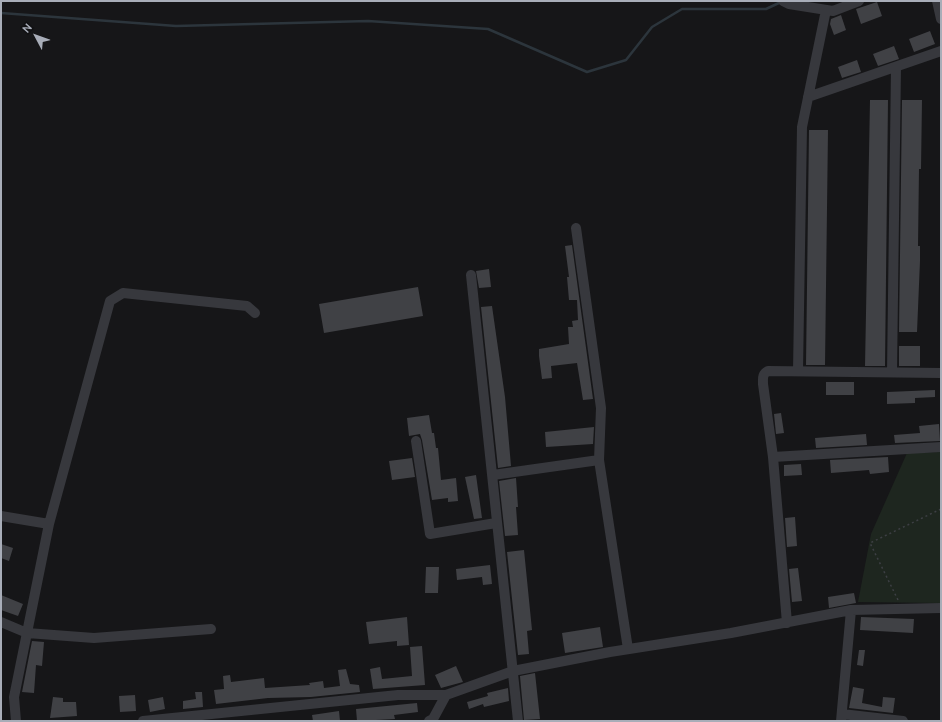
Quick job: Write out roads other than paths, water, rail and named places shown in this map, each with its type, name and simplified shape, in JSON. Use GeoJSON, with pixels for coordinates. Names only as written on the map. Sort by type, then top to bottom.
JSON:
{"type":"FeatureCollection","features":[{"type":"Feature","properties":{"kind":"street"},"geometry":{"type":"LineString","coordinates":[[783,1],[789,4],[833,11],[860,1]]}},
{"type":"Feature","properties":{"kind":"street"},"geometry":{"type":"LineString","coordinates":[[937,1],[941,19]]}},
{"type":"Feature","properties":{"kind":"street"},"geometry":{"type":"LineString","coordinates":[[798,371],[802,127],[826,10]]}},
{"type":"Feature","properties":{"kind":"street"},"geometry":{"type":"LineString","coordinates":[[808,97],[941,51]]}},
{"type":"Feature","properties":{"kind":"street"},"geometry":{"type":"LineString","coordinates":[[892,372],[896,67]]}},
{"type":"Feature","properties":{"kind":"street"},"geometry":{"type":"LineString","coordinates":[[576,228],[601,408],[599,460],[628,649]]}},
{"type":"Feature","properties":{"kind":"street"},"geometry":{"type":"LineString","coordinates":[[471,275],[493,475],[496,523],[509,651],[513,671],[518,721]]}},
{"type":"Feature","properties":{"kind":"street"},"geometry":{"type":"LineString","coordinates":[[16,721],[14,697],[49,524],[110,301],[123,293],[247,306],[255,313]]}},
{"type":"Feature","properties":{"kind":"street"},"geometry":{"type":"LineString","coordinates":[[787,622],[774,457],[762,376],[768,371],[941,373]]}},
{"type":"Feature","properties":{"kind":"street"},"geometry":{"type":"LineString","coordinates":[[416,441],[430,534],[496,523]]}},
{"type":"Feature","properties":{"kind":"street"},"geometry":{"type":"LineString","coordinates":[[774,457],[941,447]]}},
{"type":"Feature","properties":{"kind":"street"},"geometry":{"type":"LineString","coordinates":[[493,475],[599,460]]}},
{"type":"Feature","properties":{"kind":"street"},"geometry":{"type":"LineString","coordinates":[[1,516],[49,524]]}},
{"type":"Feature","properties":{"kind":"street"},"geometry":{"type":"LineString","coordinates":[[144,721],[176,720],[398,695],[446,695],[513,671],[628,649],[730,634],[851,610],[941,608]]}},
{"type":"Feature","properties":{"kind":"street"},"geometry":{"type":"LineString","coordinates":[[851,610],[841,717],[903,721]]}},
{"type":"Feature","properties":{"kind":"street"},"geometry":{"type":"LineString","coordinates":[[1,622],[28,633],[94,638],[211,629]]}},
{"type":"Feature","properties":{"kind":"street"},"geometry":{"type":"LineString","coordinates":[[432,720],[446,695]]}},
{"type":"Feature","properties":{"kind":"waterway"},"geometry":{"type":"LineString","coordinates":[[1,13],[176,26],[368,21],[488,29],[587,72],[626,60],[652,27],[682,9],[766,9],[781,2]]}}]}
